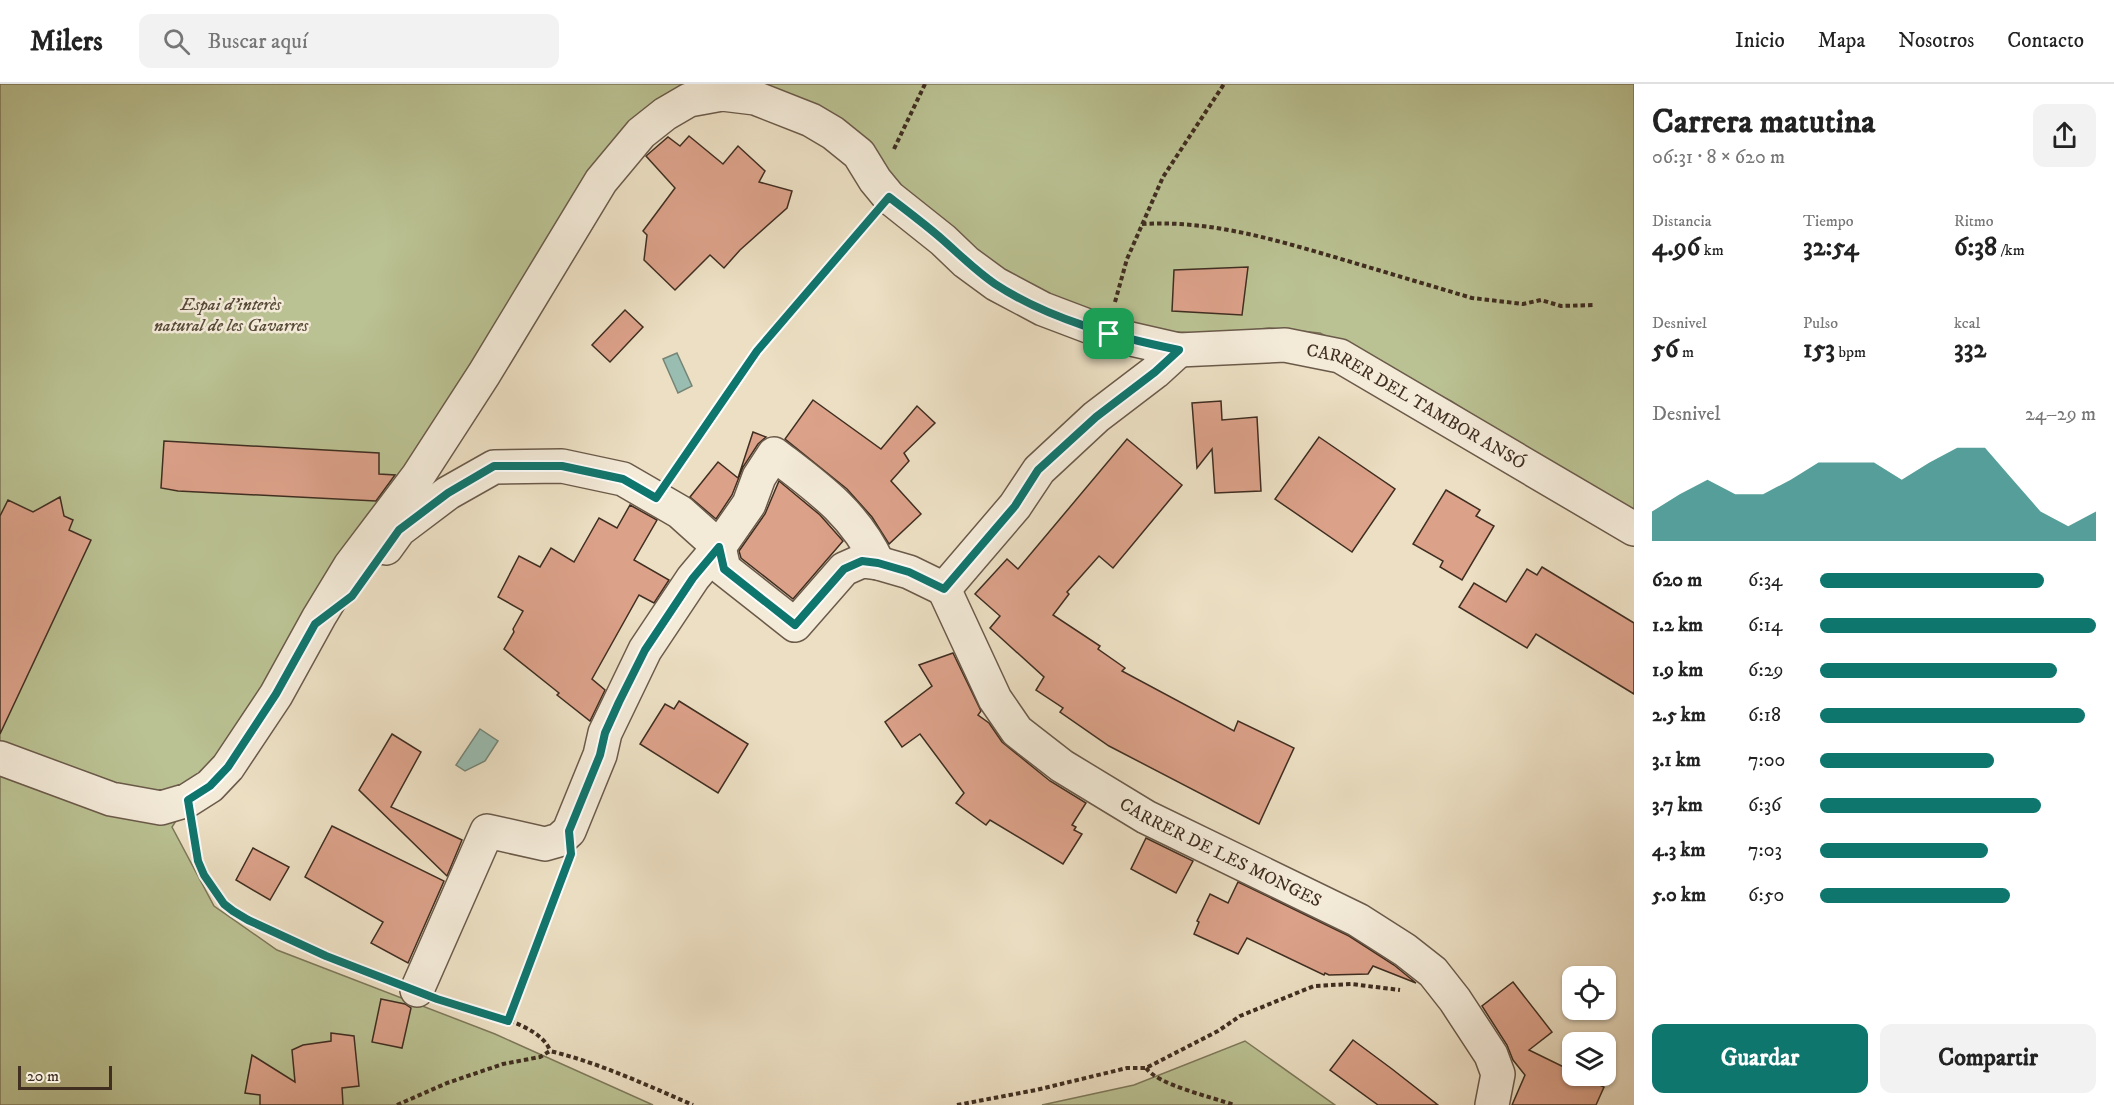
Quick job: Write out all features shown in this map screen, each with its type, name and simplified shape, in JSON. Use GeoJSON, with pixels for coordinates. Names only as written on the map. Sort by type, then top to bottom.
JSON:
{"type":"FeatureCollection","features":[{"type":"Feature","properties":{"kind":"street","name":"CARRER DEL TAMBOR ANSÓ"},"geometry":{"type":"LineString","coordinates":[[0,759],[111,799],[161,808],[188,800],[210,786],[228,767],[276,694],[350,566],[418,476],[466,402],[601,181],[641,133],[664,114],[689,100],[722,94],[754,98],[811,120],[833,134],[859,154],[882,189],[966,262],[996,285],[1043,309],[1109,334],[1179,350],[1285,345],[1340,356],[1634,529]]}},
{"type":"Feature","properties":{"kind":"street"},"geometry":{"type":"LineString","coordinates":[[315,624],[352,596],[399,530],[448,493],[494,466],[562,466],[623,479],[681,512],[719,547],[724,569],[795,625],[844,569],[862,561],[909,572],[944,589],[1015,506],[1038,470],[1096,417],[1155,372],[1179,350]]}},
{"type":"Feature","properties":{"kind":"street"},"geometry":{"type":"LineString","coordinates":[[417,990],[487,831],[545,844],[560,840],[569,831],[600,755],[605,733],[645,650],[693,578],[719,547],[749,504],[759,477],[774,454],[831,498],[867,540],[878,563]]}},
{"type":"Feature","properties":{"kind":"street","name":"CARRER DE LES MONGES"},"geometry":{"type":"LineString","coordinates":[[944,589],[995,699],[1017,731],[1062,765],[1146,817],[1358,920],[1405,950],[1433,972],[1491,1054],[1498,1074],[1492,1105]]}},
{"type":"Feature","properties":{"kind":"path"},"geometry":{"type":"LineString","coordinates":[[656,498],[757,351],[882,189],[899,140],[925,84]]}},
{"type":"Feature","properties":{"kind":"path"},"geometry":{"type":"LineString","coordinates":[[1109,334],[1124,269],[1142,224],[1164,177],[1224,84]]}},
{"type":"Feature","properties":{"kind":"path"},"geometry":{"type":"LineString","coordinates":[[1142,224],[1170,222],[1220,228],[1253,235],[1492,302],[1523,304],[1541,300],[1560,306],[1593,305]]}},
{"type":"Feature","properties":{"kind":"path"},"geometry":{"type":"LineString","coordinates":[[188,800],[198,861],[204,875],[224,904],[248,920],[326,956],[437,999],[518,1024],[537,1035],[548,1045],[550,1051]]}},
{"type":"Feature","properties":{"kind":"path"},"geometry":{"type":"LineString","coordinates":[[508,1021],[571,854],[569,831]]}},
{"type":"Feature","properties":{"kind":"path"},"geometry":{"type":"LineString","coordinates":[[957,1105],[1036,1090],[1127,1068],[1146,1068],[1240,1016],[1314,986],[1351,984],[1402,990]]}},
{"type":"Feature","properties":{"kind":"path"},"geometry":{"type":"LineString","coordinates":[[396,1105],[447,1083],[503,1064],[540,1057],[550,1051],[614,1071],[693,1105]]}},
{"type":"Feature","properties":{"kind":"path"},"geometry":{"type":"LineString","coordinates":[[1146,1068],[1150,1074],[1174,1086],[1234,1105]]}},
{"type":"Feature","properties":{"kind":"green space","name":"Espai d'interès natural de les Gavarres"},"geometry":{"type":"Polygon","coordinates":[[[0,84],[1634,84],[1634,511],[1547,463],[1451,401],[1320,333],[1269,328],[1214,334],[1161,331],[1112,321],[966,262],[859,141],[679,91],[473,365],[172,827],[214,906],[277,950],[495,1034],[653,1105],[0,1105],[0,84]]]}},
{"type":"Feature","properties":{"kind":"green space"},"geometry":{"type":"Polygon","coordinates":[[[1245,1041],[1335,1105],[1042,1105],[1134,1085],[1245,1041]]]}},
{"type":"Feature","properties":{"kind":"water"},"geometry":{"type":"Polygon","coordinates":[[[677,353],[692,386],[678,393],[663,359],[677,353]]]}},
{"type":"Feature","properties":{"kind":"water"},"geometry":{"type":"Polygon","coordinates":[[[480,729],[498,741],[485,761],[465,771],[456,765],[480,729]]]}},
{"type":"Feature","properties":{"kind":"building"},"geometry":{"type":"Polygon","coordinates":[[[689,136],[723,164],[738,146],[765,171],[759,182],[792,191],[787,208],[740,250],[724,268],[710,255],[675,290],[644,260],[647,235],[643,231],[675,188],[646,156],[668,137],[680,146],[689,136]]]}},
{"type":"Feature","properties":{"kind":"building"},"geometry":{"type":"Polygon","coordinates":[[[1248,267],[1242,315],[1172,311],[1174,270],[1248,267]]]}},
{"type":"Feature","properties":{"kind":"building"},"geometry":{"type":"Polygon","coordinates":[[[625,310],[643,327],[610,362],[592,345],[625,310]]]}},
{"type":"Feature","properties":{"kind":"building"},"geometry":{"type":"Polygon","coordinates":[[[813,400],[881,449],[917,406],[935,423],[904,453],[909,461],[891,481],[921,514],[889,544],[872,517],[847,489],[785,439],[813,400]]]}},
{"type":"Feature","properties":{"kind":"building"},"geometry":{"type":"Polygon","coordinates":[[[1221,401],[1222,420],[1257,417],[1261,491],[1215,493],[1212,449],[1197,468],[1192,403],[1221,401]]]}},
{"type":"Feature","properties":{"kind":"building"},"geometry":{"type":"Polygon","coordinates":[[[753,432],[766,437],[758,444],[743,467],[732,495],[716,519],[690,497],[718,462],[738,478],[753,432]]]}},
{"type":"Feature","properties":{"kind":"building"},"geometry":{"type":"Polygon","coordinates":[[[1319,437],[1395,489],[1352,552],[1275,499],[1319,437]]]}},
{"type":"Feature","properties":{"kind":"building"},"geometry":{"type":"Polygon","coordinates":[[[1127,439],[1182,485],[1113,568],[1099,556],[1067,592],[1069,594],[1053,615],[1100,646],[1098,649],[1125,668],[1122,671],[1234,731],[1238,721],[1294,748],[1259,824],[1109,746],[1060,712],[1063,708],[1036,690],[1044,677],[990,628],[1000,616],[975,594],[1007,559],[1018,569],[1127,439]]]}},
{"type":"Feature","properties":{"kind":"building"},"geometry":{"type":"Polygon","coordinates":[[[164,441],[379,453],[379,474],[395,475],[376,501],[178,491],[161,488],[164,441]]]}},
{"type":"Feature","properties":{"kind":"building"},"geometry":{"type":"Polygon","coordinates":[[[779,481],[820,515],[843,541],[793,599],[741,558],[739,551],[765,514],[779,481]]]}},
{"type":"Feature","properties":{"kind":"building"},"geometry":{"type":"Polygon","coordinates":[[[1446,490],[1480,510],[1476,516],[1494,526],[1462,580],[1440,567],[1443,561],[1413,544],[1446,490]]]}},
{"type":"Feature","properties":{"kind":"building"},"geometry":{"type":"Polygon","coordinates":[[[60,497],[64,516],[73,520],[69,530],[91,540],[0,734],[0,516],[8,500],[33,512],[60,497]]]}},
{"type":"Feature","properties":{"kind":"building"},"geometry":{"type":"Polygon","coordinates":[[[630,505],[657,520],[634,560],[669,580],[654,603],[639,595],[592,679],[605,690],[590,721],[504,649],[523,611],[498,597],[519,556],[540,567],[551,548],[574,562],[599,518],[617,528],[630,505]]]}},
{"type":"Feature","properties":{"kind":"building"},"geometry":{"type":"Polygon","coordinates":[[[1542,567],[1634,623],[1634,694],[1536,634],[1527,648],[1459,607],[1474,583],[1506,602],[1527,569],[1537,575],[1542,567]]]}},
{"type":"Feature","properties":{"kind":"building"},"geometry":{"type":"Polygon","coordinates":[[[953,653],[981,711],[978,715],[989,723],[1002,742],[1050,781],[1086,803],[1072,825],[1076,827],[1074,830],[1082,834],[1063,864],[990,820],[986,825],[956,803],[964,793],[920,734],[902,747],[885,722],[932,686],[919,665],[953,653]]]}},
{"type":"Feature","properties":{"kind":"building"},"geometry":{"type":"Polygon","coordinates":[[[679,701],[748,744],[718,793],[640,744],[665,704],[674,709],[679,701]]]}},
{"type":"Feature","properties":{"kind":"building"},"geometry":{"type":"Polygon","coordinates":[[[392,734],[421,752],[391,807],[462,840],[447,876],[359,790],[392,734]]]}},
{"type":"Feature","properties":{"kind":"building"},"geometry":{"type":"Polygon","coordinates":[[[332,826],[444,881],[408,963],[371,943],[383,922],[305,877],[332,826]]]}},
{"type":"Feature","properties":{"kind":"building"},"geometry":{"type":"Polygon","coordinates":[[[1146,838],[1193,861],[1176,893],[1131,869],[1146,838]]]}},
{"type":"Feature","properties":{"kind":"building"},"geometry":{"type":"Polygon","coordinates":[[[253,848],[289,867],[270,900],[236,880],[253,848]]]}},
{"type":"Feature","properties":{"kind":"building"},"geometry":{"type":"Polygon","coordinates":[[[1238,882],[1349,936],[1394,965],[1416,983],[1373,966],[1368,974],[1329,975],[1325,973],[1324,975],[1247,938],[1238,954],[1194,934],[1199,922],[1197,921],[1210,894],[1228,903],[1238,882]]]}},
{"type":"Feature","properties":{"kind":"building"},"geometry":{"type":"Polygon","coordinates":[[[1513,982],[1552,1032],[1529,1050],[1562,1066],[1562,1086],[1604,1087],[1596,1105],[1512,1105],[1525,1075],[1513,1060],[1507,1045],[1482,1006],[1513,982]]]}},
{"type":"Feature","properties":{"kind":"building"},"geometry":{"type":"Polygon","coordinates":[[[381,999],[405,1004],[411,1008],[402,1048],[372,1042],[381,999]]]}},
{"type":"Feature","properties":{"kind":"building"},"geometry":{"type":"Polygon","coordinates":[[[331,1033],[354,1036],[359,1086],[342,1088],[343,1105],[260,1105],[260,1095],[245,1093],[252,1055],[295,1082],[292,1050],[303,1045],[331,1041],[331,1033]]]}},
{"type":"Feature","properties":{"kind":"building"},"geometry":{"type":"Polygon","coordinates":[[[1353,1040],[1438,1105],[1378,1105],[1330,1070],[1353,1040]]]}},
{"type":"Feature","properties":{"kind":"route"},"geometry":{"type":"LineString","coordinates":[[889,197],[996,285],[1043,309],[1109,334],[1179,350],[1155,372],[1096,417],[1038,470],[1015,506],[944,589],[909,572],[862,561],[844,569],[795,625],[724,569],[719,547],[693,578],[645,650],[605,733],[600,755],[569,831],[571,854],[508,1021],[437,999],[326,956],[268,930],[224,904],[204,875],[194,844],[188,800],[210,786],[228,767],[276,694],[315,624],[352,596],[399,530],[448,493],[494,466],[562,466],[623,479],[656,498],[757,351],[889,197]]}}]}
